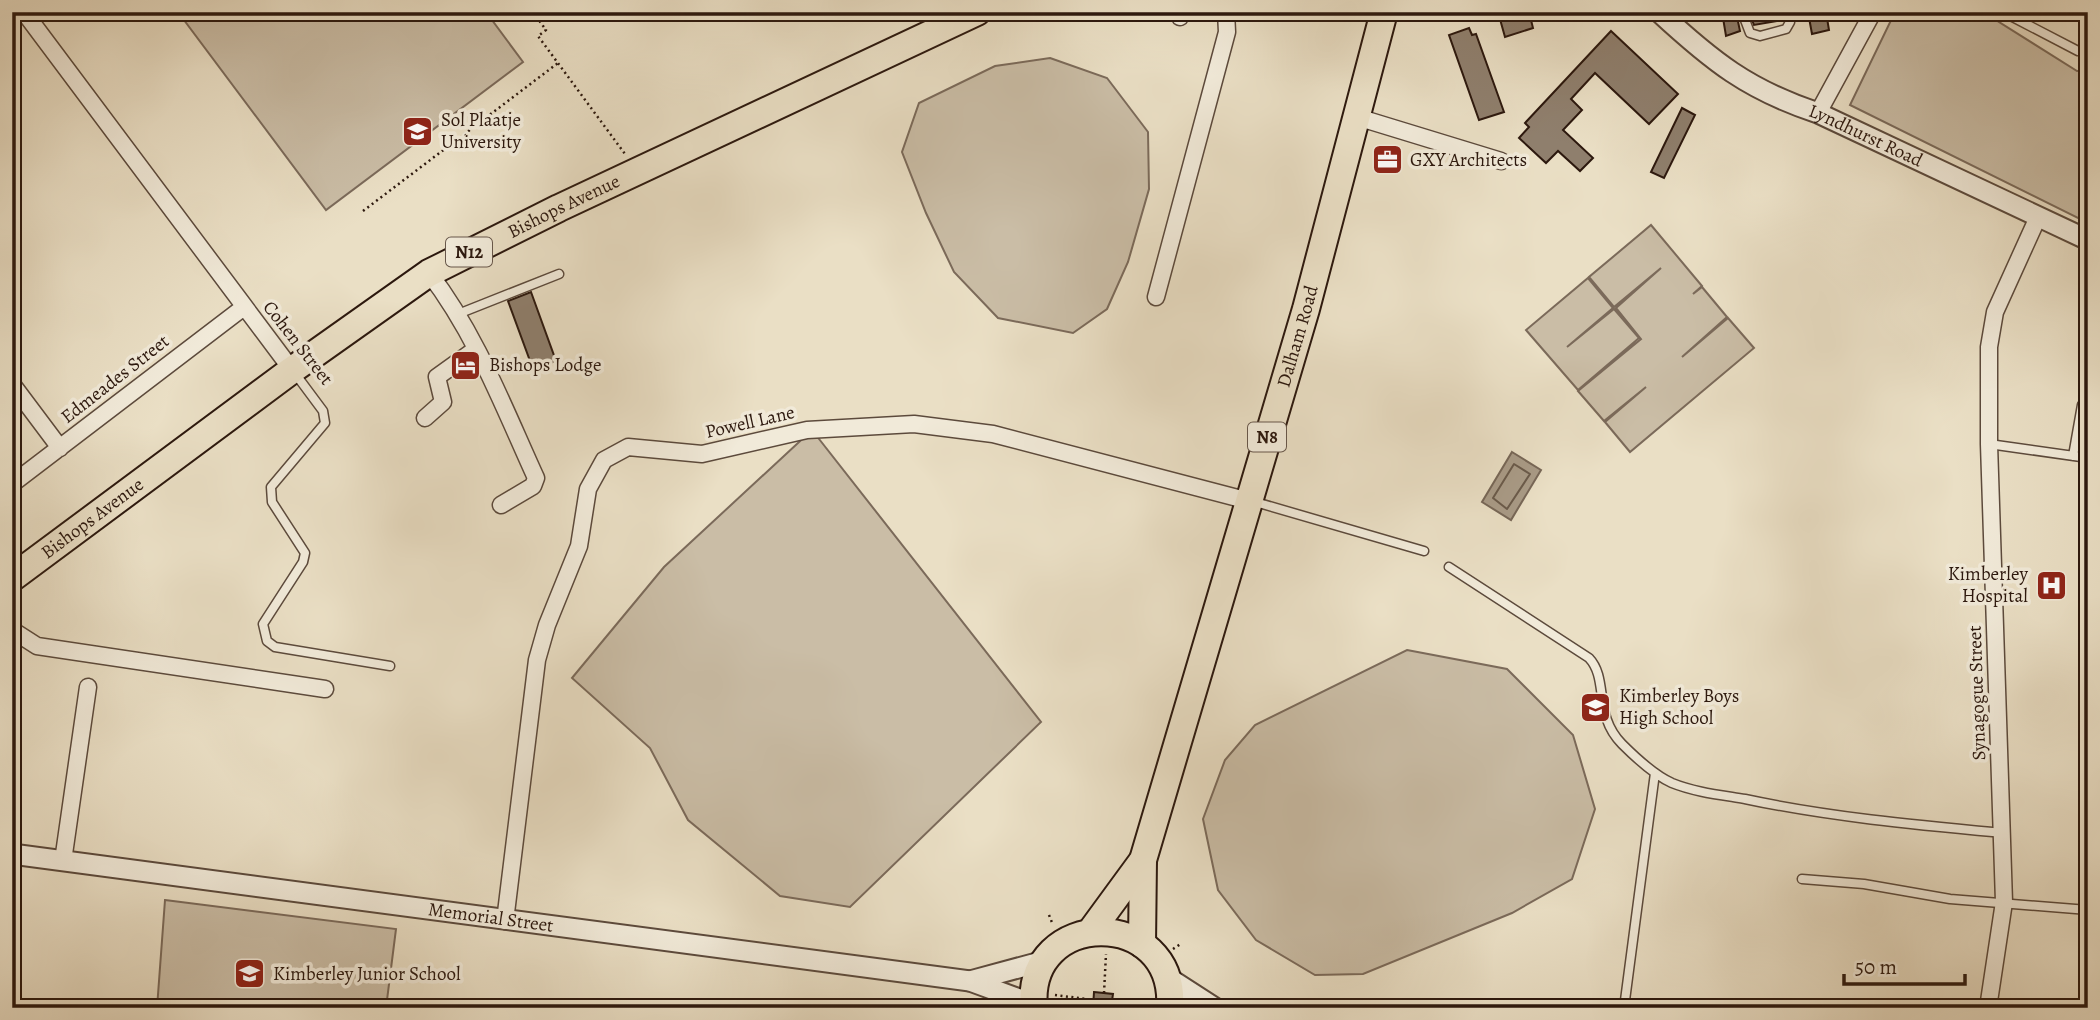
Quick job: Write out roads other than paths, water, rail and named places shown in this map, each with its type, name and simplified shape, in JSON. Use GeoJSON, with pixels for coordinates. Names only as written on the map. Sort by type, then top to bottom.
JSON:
{"type":"FeatureCollection","features":[{"type":"Feature","properties":{"kind":"highway","name":"Bishops Avenue"},"geometry":{"type":"LineString","coordinates":[[12,578],[292,370],[429,273],[638,171],[977,12]]}},
{"type":"Feature","properties":{"kind":"highway","name":"Dalham Road"},"geometry":{"type":"LineString","coordinates":[[1099,937],[1143,860],[1306,309],[1384,12]]}},
{"type":"Feature","properties":{"kind":"highway","name":"Dalham Road"},"geometry":{"type":"LineString","coordinates":[[1142,944],[1143,860]]}},
{"type":"Feature","properties":{"kind":"highway"},"geometry":{"type":"LineString","coordinates":[[1037,1001],[1034,989],[1044,961],[1062,943],[1099,937],[1109,931],[1142,944],[1158,959],[1167,977],[1170,1008]]}},
{"type":"Feature","properties":{"kind":"street","name":"Cohen Street"},"geometry":{"type":"LineString","coordinates":[[24,12],[292,370]]}},
{"type":"Feature","properties":{"kind":"street"},"geometry":{"type":"LineString","coordinates":[[1156,297],[1227,32],[1226,12]]}},
{"type":"Feature","properties":{"kind":"street","name":"Lyndhurst Road"},"geometry":{"type":"LineString","coordinates":[[1659,12],[1727,71],[1780,100],[1818,113],[2088,240]]}},
{"type":"Feature","properties":{"kind":"street"},"geometry":{"type":"LineString","coordinates":[[1818,113],[1873,12]]}},
{"type":"Feature","properties":{"kind":"street"},"geometry":{"type":"LineString","coordinates":[[1357,117],[1501,161]]}},
{"type":"Feature","properties":{"kind":"street","name":"Synagogue Street"},"geometry":{"type":"LineString","coordinates":[[1988,1008],[2004,902],[1989,444],[1989,359],[1992,323],[2038,217]]}},
{"type":"Feature","properties":{"kind":"street"},"geometry":{"type":"LineString","coordinates":[[429,273],[458,314],[536,478],[533,486],[501,505]]}},
{"type":"Feature","properties":{"kind":"street","name":"Edmeades Street"},"geometry":{"type":"LineString","coordinates":[[12,484],[244,307]]}},
{"type":"Feature","properties":{"kind":"street"},"geometry":{"type":"LineString","coordinates":[[425,418],[443,402],[438,377],[476,349]]}},
{"type":"Feature","properties":{"kind":"street"},"geometry":{"type":"LineString","coordinates":[[12,384],[60,449]]}},
{"type":"Feature","properties":{"kind":"street","name":"Powell Lane"},"geometry":{"type":"LineString","coordinates":[[505,921],[537,660],[547,625],[579,546],[587,489],[604,460],[615,452],[642,446],[702,454],[754,445],[807,430],[914,424],[993,434],[1249,501]]}},
{"type":"Feature","properties":{"kind":"street"},"geometry":{"type":"LineString","coordinates":[[12,630],[37,646],[325,689]]}},
{"type":"Feature","properties":{"kind":"street"},"geometry":{"type":"LineString","coordinates":[[63,861],[88,687]]}},
{"type":"Feature","properties":{"kind":"street","name":"Memorial Street"},"geometry":{"type":"LineString","coordinates":[[12,854],[970,981],[1037,1001]]}},
{"type":"Feature","properties":{"kind":"street","name":"Memorial Street"},"geometry":{"type":"LineString","coordinates":[[970,981],[1044,961]]}},
{"type":"Feature","properties":{"kind":"street"},"geometry":{"type":"LineString","coordinates":[[1167,977],[1215,1008]]}},
{"type":"Feature","properties":{"kind":"lane"},"geometry":{"type":"LineString","coordinates":[[1742,12],[1746,28],[1760,36],[1786,29],[1790,22],[1790,12]]}},
{"type":"Feature","properties":{"kind":"lane"},"geometry":{"type":"LineString","coordinates":[[2003,12],[2078,51]]}},
{"type":"Feature","properties":{"kind":"lane"},"geometry":{"type":"LineString","coordinates":[[458,314],[559,274]]}},
{"type":"Feature","properties":{"kind":"lane","name":"Cohen Street"},"geometry":{"type":"LineString","coordinates":[[292,370],[323,411],[326,423],[271,487],[272,502],[305,553],[303,562],[263,624],[264,635],[275,647],[390,666]]}},
{"type":"Feature","properties":{"kind":"lane"},"geometry":{"type":"LineString","coordinates":[[2073,456],[2082,405],[2088,399]]}},
{"type":"Feature","properties":{"kind":"lane"},"geometry":{"type":"LineString","coordinates":[[1989,444],[2088,458]]}},
{"type":"Feature","properties":{"kind":"lane"},"geometry":{"type":"LineString","coordinates":[[1249,501],[1424,551]]}},
{"type":"Feature","properties":{"kind":"lane"},"geometry":{"type":"LineString","coordinates":[[1449,567],[1589,657],[1597,670],[1602,710],[1608,727],[1655,773],[1682,786],[1775,806],[2003,833]]}},
{"type":"Feature","properties":{"kind":"lane"},"geometry":{"type":"LineString","coordinates":[[1625,1008],[1655,773]]}},
{"type":"Feature","properties":{"kind":"lane"},"geometry":{"type":"LineString","coordinates":[[1802,879],[1864,884],[1950,899],[2088,911]]}},
{"type":"Feature","properties":{"kind":"water"},"geometry":{"type":"Polygon","coordinates":[[[1512,452],[1541,470],[1511,520],[1482,502],[1512,452]]]}},
{"type":"Feature","properties":{"kind":"place","name":"Sol Plaatje University"},"geometry":{"type":"Point","coordinates":[418,131]}},
{"type":"Feature","properties":{"kind":"place","name":"GXY Architects"},"geometry":{"type":"Point","coordinates":[1387,160]}},
{"type":"Feature","properties":{"kind":"place","name":"Bishops Lodge"},"geometry":{"type":"Point","coordinates":[466,365]}},
{"type":"Feature","properties":{"kind":"place","name":"Kimberley Hospital"},"geometry":{"type":"Point","coordinates":[2051,585]}},
{"type":"Feature","properties":{"kind":"place","name":"Kimberley Boys High School"},"geometry":{"type":"Point","coordinates":[1596,707]}},
{"type":"Feature","properties":{"kind":"place","name":"Kimberley Junior School"},"geometry":{"type":"Point","coordinates":[250,974]}}]}
